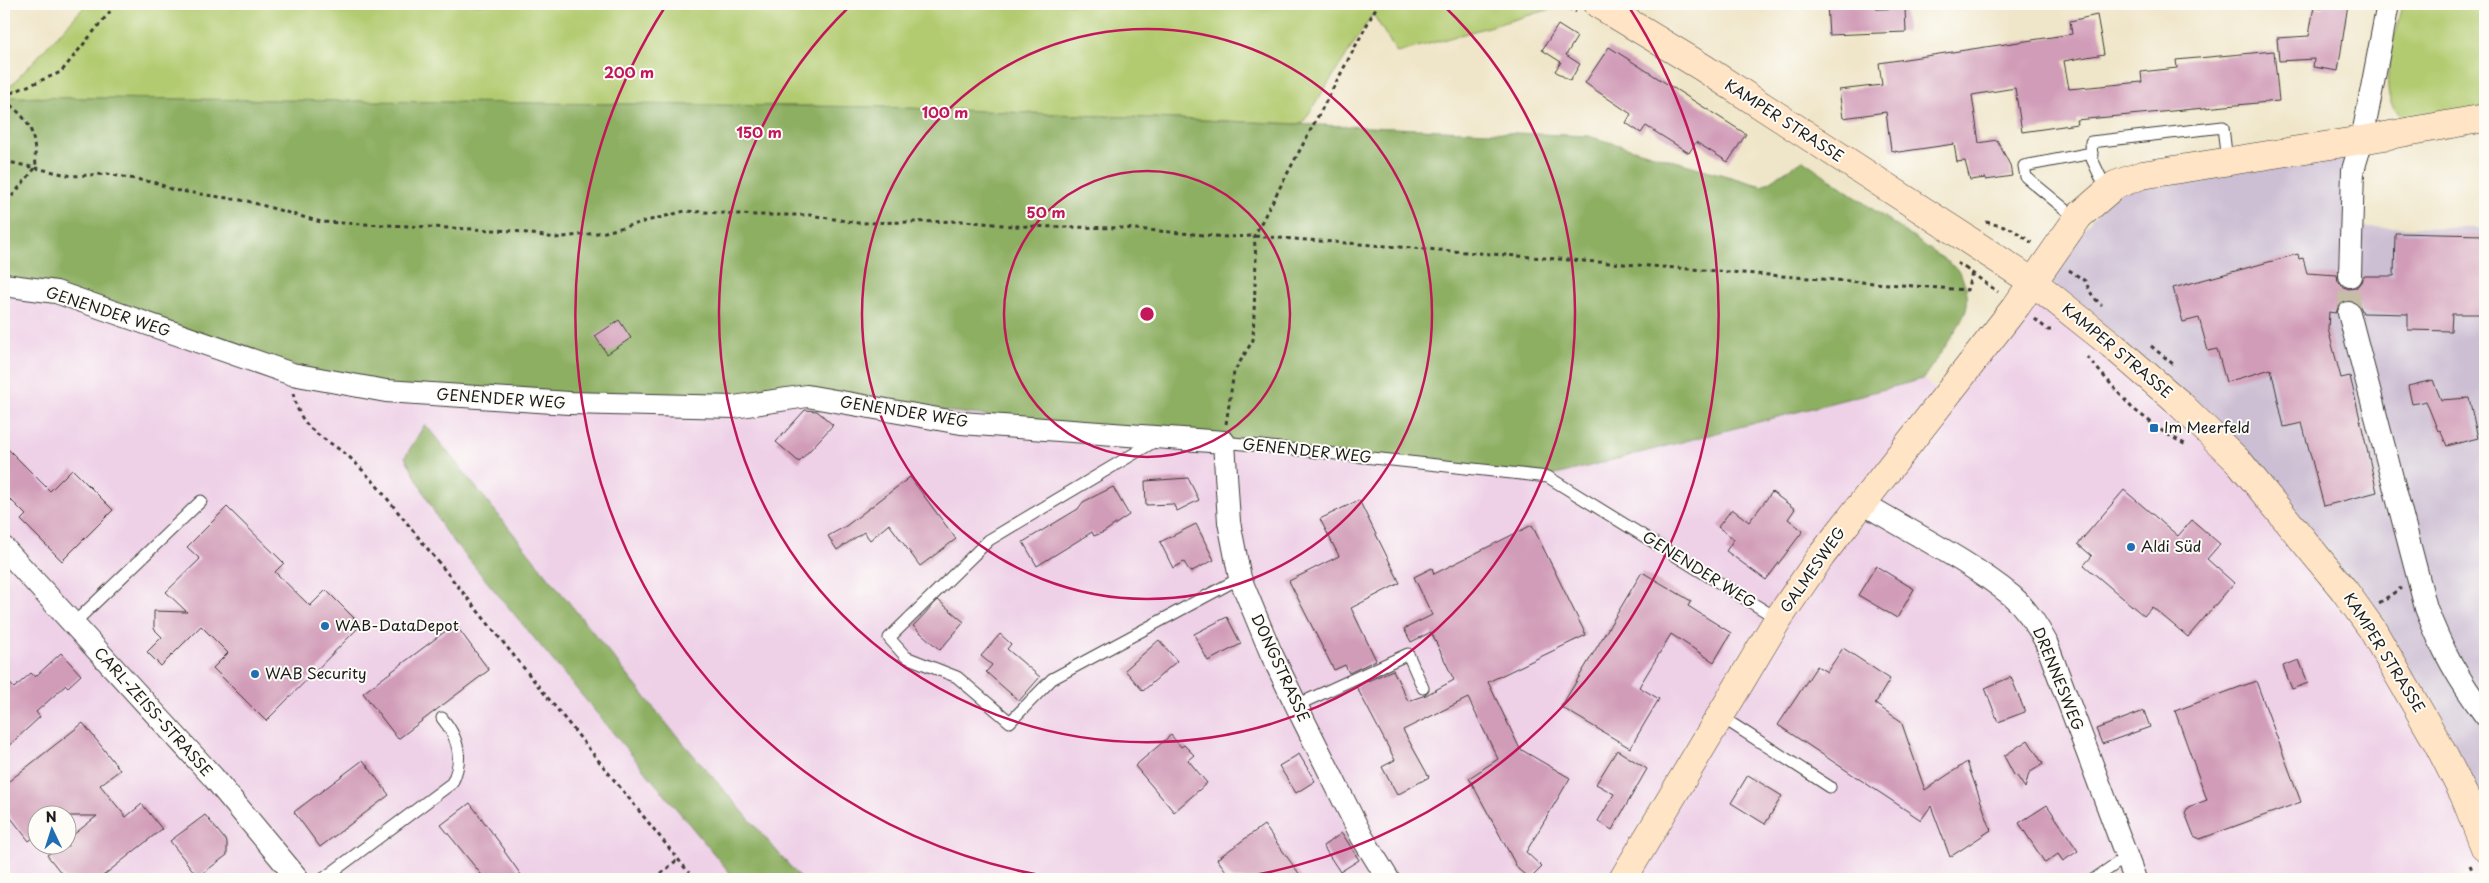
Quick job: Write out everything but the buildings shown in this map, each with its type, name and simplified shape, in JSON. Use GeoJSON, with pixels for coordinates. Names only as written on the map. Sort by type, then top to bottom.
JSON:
{"type":"FeatureCollection","features":[{"type":"Feature","properties":{"kind":"main road","name":"KAMPER STRASSE"},"geometry":{"type":"LineString","coordinates":[[1598,4],[1702,68],[2033,282],[2112,345],[2181,405],[2240,464],[2344,590],[2372,629],[2421,711],[2464,796],[2477,854]]}},
{"type":"Feature","properties":{"kind":"main road"},"geometry":{"type":"LineString","coordinates":[[2033,282],[2077,219],[2107,191],[2125,179],[2485,118]]}},
{"type":"Feature","properties":{"kind":"main road","name":"GALMESWEG"},"geometry":{"type":"LineString","coordinates":[[1623,879],[1778,619],[1821,556],[2033,282]]}},
{"type":"Feature","properties":{"kind":"street"},"geometry":{"type":"LineString","coordinates":[[2350,276],[2353,170],[2362,140],[2388,4]]}},
{"type":"Feature","properties":{"kind":"street","name":"GENENDER WEG"},"geometry":{"type":"LineString","coordinates":[[4,285],[56,292],[292,374],[386,391],[569,403],[734,407],[807,396],[961,423],[1224,442]]}},
{"type":"Feature","properties":{"kind":"street"},"geometry":{"type":"LineString","coordinates":[[2349,313],[2426,608],[2440,645],[2460,682],[2485,715]]}},
{"type":"Feature","properties":{"kind":"street","name":"DONGSTRASSE"},"geometry":{"type":"LineString","coordinates":[[1224,442],[1229,522],[1240,578],[1297,705],[1362,836],[1388,879]]}},
{"type":"Feature","properties":{"kind":"street","name":"DRENNESWEG"},"geometry":{"type":"LineString","coordinates":[[1861,502],[1982,575],[2013,596],[2032,618],[2046,642],[2134,879]]}},
{"type":"Feature","properties":{"kind":"street","name":"CARL-ZEISS-STRASSE"},"geometry":{"type":"LineString","coordinates":[[4,548],[213,778],[298,879]]}},
{"type":"Feature","properties":{"kind":"lane"},"geometry":{"type":"LineString","coordinates":[[2107,191],[2092,159],[2091,142],[2223,127],[2227,162]]}},
{"type":"Feature","properties":{"kind":"lane"},"geometry":{"type":"LineString","coordinates":[[2077,219],[2026,177],[2024,166],[2092,153]]}},
{"type":"Feature","properties":{"kind":"lane"},"geometry":{"type":"LineString","coordinates":[[1163,437],[990,540],[889,638],[906,657],[957,677],[1010,722],[1052,679],[1240,578]]}},
{"type":"Feature","properties":{"kind":"lane","name":"GENENDER WEG"},"geometry":{"type":"LineString","coordinates":[[1224,442],[1548,477],[1778,619]]}},
{"type":"Feature","properties":{"kind":"lane"},"geometry":{"type":"LineString","coordinates":[[73,624],[201,501]]}},
{"type":"Feature","properties":{"kind":"lane"},"geometry":{"type":"LineString","coordinates":[[1297,705],[1408,654],[1423,688]]}},
{"type":"Feature","properties":{"kind":"lane"},"geometry":{"type":"LineString","coordinates":[[1720,716],[1830,787]]}},
{"type":"Feature","properties":{"kind":"lane"},"geometry":{"type":"LineString","coordinates":[[323,879],[452,783],[459,769],[459,748],[452,729],[442,718]]}},
{"type":"Feature","properties":{"kind":"lane"},"geometry":{"type":"LineString","coordinates":[[2094,879],[2126,857]]}},
{"type":"Feature","properties":{"kind":"path"},"geometry":{"type":"LineString","coordinates":[[4,96],[61,72],[116,4]]}},
{"type":"Feature","properties":{"kind":"path"},"geometry":{"type":"LineString","coordinates":[[1224,442],[1234,372],[1253,340],[1256,258],[1254,236],[1378,4]]}},
{"type":"Feature","properties":{"kind":"path"},"geometry":{"type":"LineString","coordinates":[[4,100],[22,114],[34,137],[36,167],[4,206]]}},
{"type":"Feature","properties":{"kind":"path"},"geometry":{"type":"LineString","coordinates":[[4,161],[72,176],[107,174],[157,183],[173,190],[214,194],[247,201],[321,222],[506,230],[556,238],[605,232],[685,210],[756,215],[810,215],[858,223],[964,221],[1012,226],[1124,228],[1227,237],[1254,236],[1967,290],[1972,273]]}},
{"type":"Feature","properties":{"kind":"path"},"geometry":{"type":"LineString","coordinates":[[2083,354],[2132,408],[2165,433],[2193,450]]}},
{"type":"Feature","properties":{"kind":"path"},"geometry":{"type":"LineString","coordinates":[[292,374],[296,408],[310,429],[347,456],[373,481],[694,879]]}},
{"type":"Feature","properties":{"kind":"path"},"geometry":{"type":"LineString","coordinates":[[2377,604],[2418,576]]}},
{"type":"Feature","properties":{"kind":"path"},"geometry":{"type":"LineString","coordinates":[[2476,879],[2477,854]]}},
{"type":"Feature","properties":{"kind":"path"},"geometry":{"type":"LineString","coordinates":[[655,879],[678,859]]}},
{"type":"Feature","properties":{"kind":"shaded area"},"geometry":{"type":"Polygon","coordinates":[[[2344,145],[2346,227],[2485,228],[2485,787],[2464,795],[2437,742],[2240,463],[2033,288],[2122,184],[2344,145]]]}},
{"type":"Feature","properties":{"kind":"shaded area"},"geometry":{"type":"Polygon","coordinates":[[[2033,288],[2079,318],[2302,537],[2464,795],[2485,787],[2485,879],[4,879],[4,293],[807,396],[1548,477],[1923,379],[1946,400],[2033,288]]]}},
{"type":"Feature","properties":{"kind":"green space"},"geometry":{"type":"Polygon","coordinates":[[[87,4],[1565,5],[1397,53],[1373,14],[1302,124],[882,107],[4,97],[4,93],[87,4]]]}},
{"type":"Feature","properties":{"kind":"green space"},"geometry":{"type":"Polygon","coordinates":[[[2402,4],[2485,4],[2485,107],[2445,117],[2421,120],[2404,117],[2393,107],[2388,92],[2388,74],[2390,55],[2402,4]]]}},
{"type":"Feature","properties":{"kind":"green space"},"geometry":{"type":"Polygon","coordinates":[[[4,97],[882,107],[1588,136],[1762,186],[1803,160],[1955,267],[1966,287],[1967,304],[1964,316],[1923,379],[1548,477],[807,396],[734,407],[386,391],[4,285],[4,97]]]}},
{"type":"Feature","properties":{"kind":"green space"},"geometry":{"type":"Polygon","coordinates":[[[425,424],[671,729],[801,879],[735,879],[444,530],[405,457],[425,424]]]}},
{"type":"Feature","properties":{"kind":"tunnel"},"geometry":{"type":"LineString","coordinates":[[2349,313],[2350,276]]}},
{"type":"Feature","properties":{"kind":"place","name":"Im Meerfeld"},"geometry":{"type":"Point","coordinates":[2154,428]}},
{"type":"Feature","properties":{"kind":"place","name":"Aldi Süd"},"geometry":{"type":"Point","coordinates":[2131,547]}},
{"type":"Feature","properties":{"kind":"place","name":"WAB-DataDepot"},"geometry":{"type":"Point","coordinates":[325,626]}},
{"type":"Feature","properties":{"kind":"place","name":"WAB Security"},"geometry":{"type":"Point","coordinates":[255,674]}}]}
